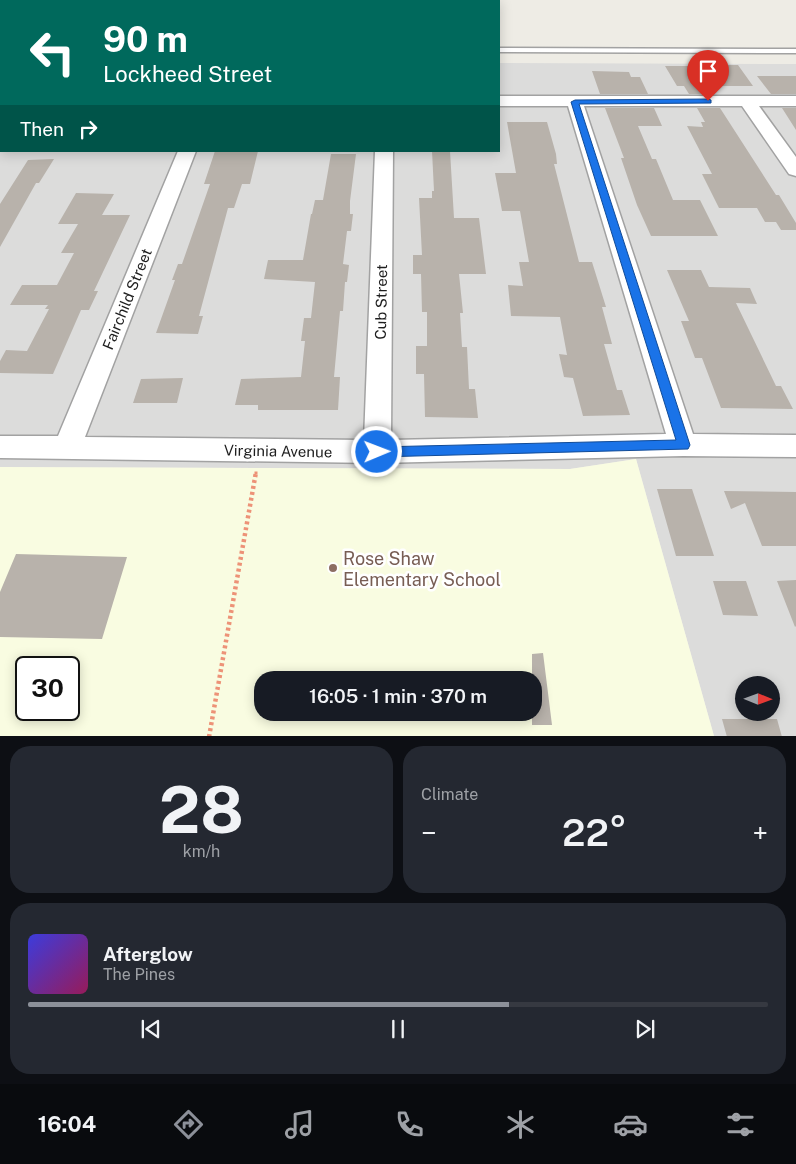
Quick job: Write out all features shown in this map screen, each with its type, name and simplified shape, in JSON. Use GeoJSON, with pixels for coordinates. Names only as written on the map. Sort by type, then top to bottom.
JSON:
{"type":"FeatureCollection","features":[{"type":"Feature","properties":{"kind":"street"},"geometry":{"type":"LineString","coordinates":[[500,101],[796,101]]}},
{"type":"Feature","properties":{"kind":"street"},"geometry":{"type":"LineString","coordinates":[[747,101],[796,170]]}},
{"type":"Feature","properties":{"kind":"street"},"geometry":{"type":"LineString","coordinates":[[575,102],[684,445]]}},
{"type":"Feature","properties":{"kind":"street","name":"Fairchild Street"},"geometry":{"type":"LineString","coordinates":[[67,448],[187,152]]}},
{"type":"Feature","properties":{"kind":"street","name":"Cub Street"},"geometry":{"type":"LineString","coordinates":[[377,452],[384,152]]}},
{"type":"Feature","properties":{"kind":"street","name":"Virginia Avenue"},"geometry":{"type":"LineString","coordinates":[[0,447],[377,452],[684,445],[796,446]]}},
{"type":"Feature","properties":{"kind":"lane"},"geometry":{"type":"LineString","coordinates":[[500,50],[796,51]]}},
{"type":"Feature","properties":{"kind":"path"},"geometry":{"type":"LineString","coordinates":[[209,736],[259,450]]}},
{"type":"Feature","properties":{"kind":"shaded area"},"geometry":{"type":"Polygon","coordinates":[[[500,63],[796,64],[796,736],[714,736],[636,459],[570,469],[0,467],[0,152],[500,152],[500,63]]]}},
{"type":"Feature","properties":{"kind":"shaded area","name":"Rose Shaw Elementary School"},"geometry":{"type":"Polygon","coordinates":[[[636,459],[714,736],[0,736],[0,467],[570,469],[636,459]]]}},
{"type":"Feature","properties":{"kind":"building"},"geometry":{"type":"Polygon","coordinates":[[[738,65],[753,86],[708,86],[712,94],[689,94],[684,86],[677,86],[665,66],[713,66],[738,65]]]}},
{"type":"Feature","properties":{"kind":"building"},"geometry":{"type":"Polygon","coordinates":[[[592,71],[629,72],[631,77],[640,77],[648,94],[600,94],[592,71]]]}},
{"type":"Feature","properties":{"kind":"building"},"geometry":{"type":"Polygon","coordinates":[[[757,76],[796,76],[796,94],[771,94],[757,76]]]}},
{"type":"Feature","properties":{"kind":"building"},"geometry":{"type":"Polygon","coordinates":[[[605,108],[654,108],[662,126],[638,126],[652,159],[656,159],[673,200],[700,200],[718,236],[651,236],[637,205],[621,158],[624,158],[605,108]]]}},
{"type":"Feature","properties":{"kind":"building"},"geometry":{"type":"Polygon","coordinates":[[[697,108],[720,108],[776,195],[779,195],[796,223],[796,230],[781,230],[776,222],[765,222],[757,208],[719,208],[702,174],[712,174],[687,126],[703,127],[701,122],[705,122],[697,108]]]}},
{"type":"Feature","properties":{"kind":"building"},"geometry":{"type":"Polygon","coordinates":[[[782,108],[796,108],[796,130],[782,108]]]}},
{"type":"Feature","properties":{"kind":"building"},"geometry":{"type":"Polygon","coordinates":[[[507,122],[547,122],[556,154],[557,164],[554,164],[579,262],[592,262],[606,307],[602,307],[612,344],[604,344],[617,390],[622,390],[630,415],[583,416],[573,378],[564,377],[559,354],[567,355],[560,317],[511,316],[508,285],[523,286],[519,262],[529,262],[520,211],[502,211],[495,173],[516,173],[507,122]]]}},
{"type":"Feature","properties":{"kind":"building"},"geometry":{"type":"Polygon","coordinates":[[[215,152],[258,152],[250,184],[242,184],[234,208],[228,208],[199,316],[203,316],[198,334],[156,333],[175,280],[172,280],[178,264],[182,264],[210,184],[204,184],[215,152]]]}},
{"type":"Feature","properties":{"kind":"building"},"geometry":{"type":"Polygon","coordinates":[[[432,152],[450,152],[454,218],[479,218],[486,274],[459,274],[463,313],[460,313],[462,347],[467,347],[469,389],[475,389],[478,418],[425,417],[424,374],[416,374],[416,346],[427,346],[427,312],[422,312],[421,274],[413,274],[413,255],[422,255],[419,198],[432,198],[432,191],[434,191],[432,152]]]}},
{"type":"Feature","properties":{"kind":"building"},"geometry":{"type":"Polygon","coordinates":[[[331,154],[356,154],[350,201],[350,214],[353,214],[351,231],[347,231],[343,264],[349,265],[347,282],[345,282],[343,311],[340,311],[334,377],[340,377],[338,410],[258,410],[258,405],[235,405],[241,379],[301,377],[305,341],[301,341],[304,318],[311,318],[315,282],[264,279],[268,260],[303,260],[315,200],[323,200],[331,154]]]}},
{"type":"Feature","properties":{"kind":"building"},"geometry":{"type":"Polygon","coordinates":[[[54,159],[39,183],[36,183],[0,247],[0,204],[28,160],[54,159]]]}},
{"type":"Feature","properties":{"kind":"building"},"geometry":{"type":"Polygon","coordinates":[[[76,193],[114,194],[102,215],[130,215],[94,291],[98,291],[89,310],[81,310],[53,374],[0,373],[0,361],[6,350],[27,351],[49,309],[45,309],[48,305],[10,305],[22,285],[57,285],[74,253],[61,253],[78,224],[58,224],[76,193]]]}},
{"type":"Feature","properties":{"kind":"building"},"geometry":{"type":"Polygon","coordinates":[[[667,270],[701,270],[709,287],[750,288],[757,304],[736,303],[776,386],[781,386],[793,409],[721,408],[702,358],[695,358],[681,321],[689,321],[667,270]]]}},
{"type":"Feature","properties":{"kind":"building"},"geometry":{"type":"Polygon","coordinates":[[[183,378],[177,403],[133,403],[141,379],[183,378]]]}},
{"type":"Feature","properties":{"kind":"building"},"geometry":{"type":"Polygon","coordinates":[[[657,489],[692,489],[714,556],[676,556],[657,489]]]}},
{"type":"Feature","properties":{"kind":"building"},"geometry":{"type":"Polygon","coordinates":[[[724,491],[796,492],[796,546],[762,546],[745,503],[731,509],[724,491]]]}},
{"type":"Feature","properties":{"kind":"building"},"geometry":{"type":"Polygon","coordinates":[[[16,554],[127,557],[102,639],[0,637],[0,592],[16,554]]]}},
{"type":"Feature","properties":{"kind":"building"},"geometry":{"type":"Polygon","coordinates":[[[796,580],[796,626],[795,627],[777,581],[796,580]]]}},
{"type":"Feature","properties":{"kind":"building"},"geometry":{"type":"Polygon","coordinates":[[[713,581],[746,581],[758,616],[723,615],[713,581]]]}},
{"type":"Feature","properties":{"kind":"building"},"geometry":{"type":"Polygon","coordinates":[[[543,653],[552,725],[532,725],[532,721],[542,721],[542,671],[532,671],[532,654],[543,653]]]}},
{"type":"Feature","properties":{"kind":"building"},"geometry":{"type":"Polygon","coordinates":[[[722,719],[735,719],[735,721],[778,721],[782,736],[727,736],[722,719]]]}},
{"type":"Feature","properties":{"kind":"place","name":"Rose Shaw Elementary School"},"geometry":{"type":"Point","coordinates":[333,568]}},
{"type":"Feature","properties":{"kind":"route"},"geometry":{"type":"LineString","coordinates":[[377,452],[684,445],[575,102],[708,101]]}}]}
